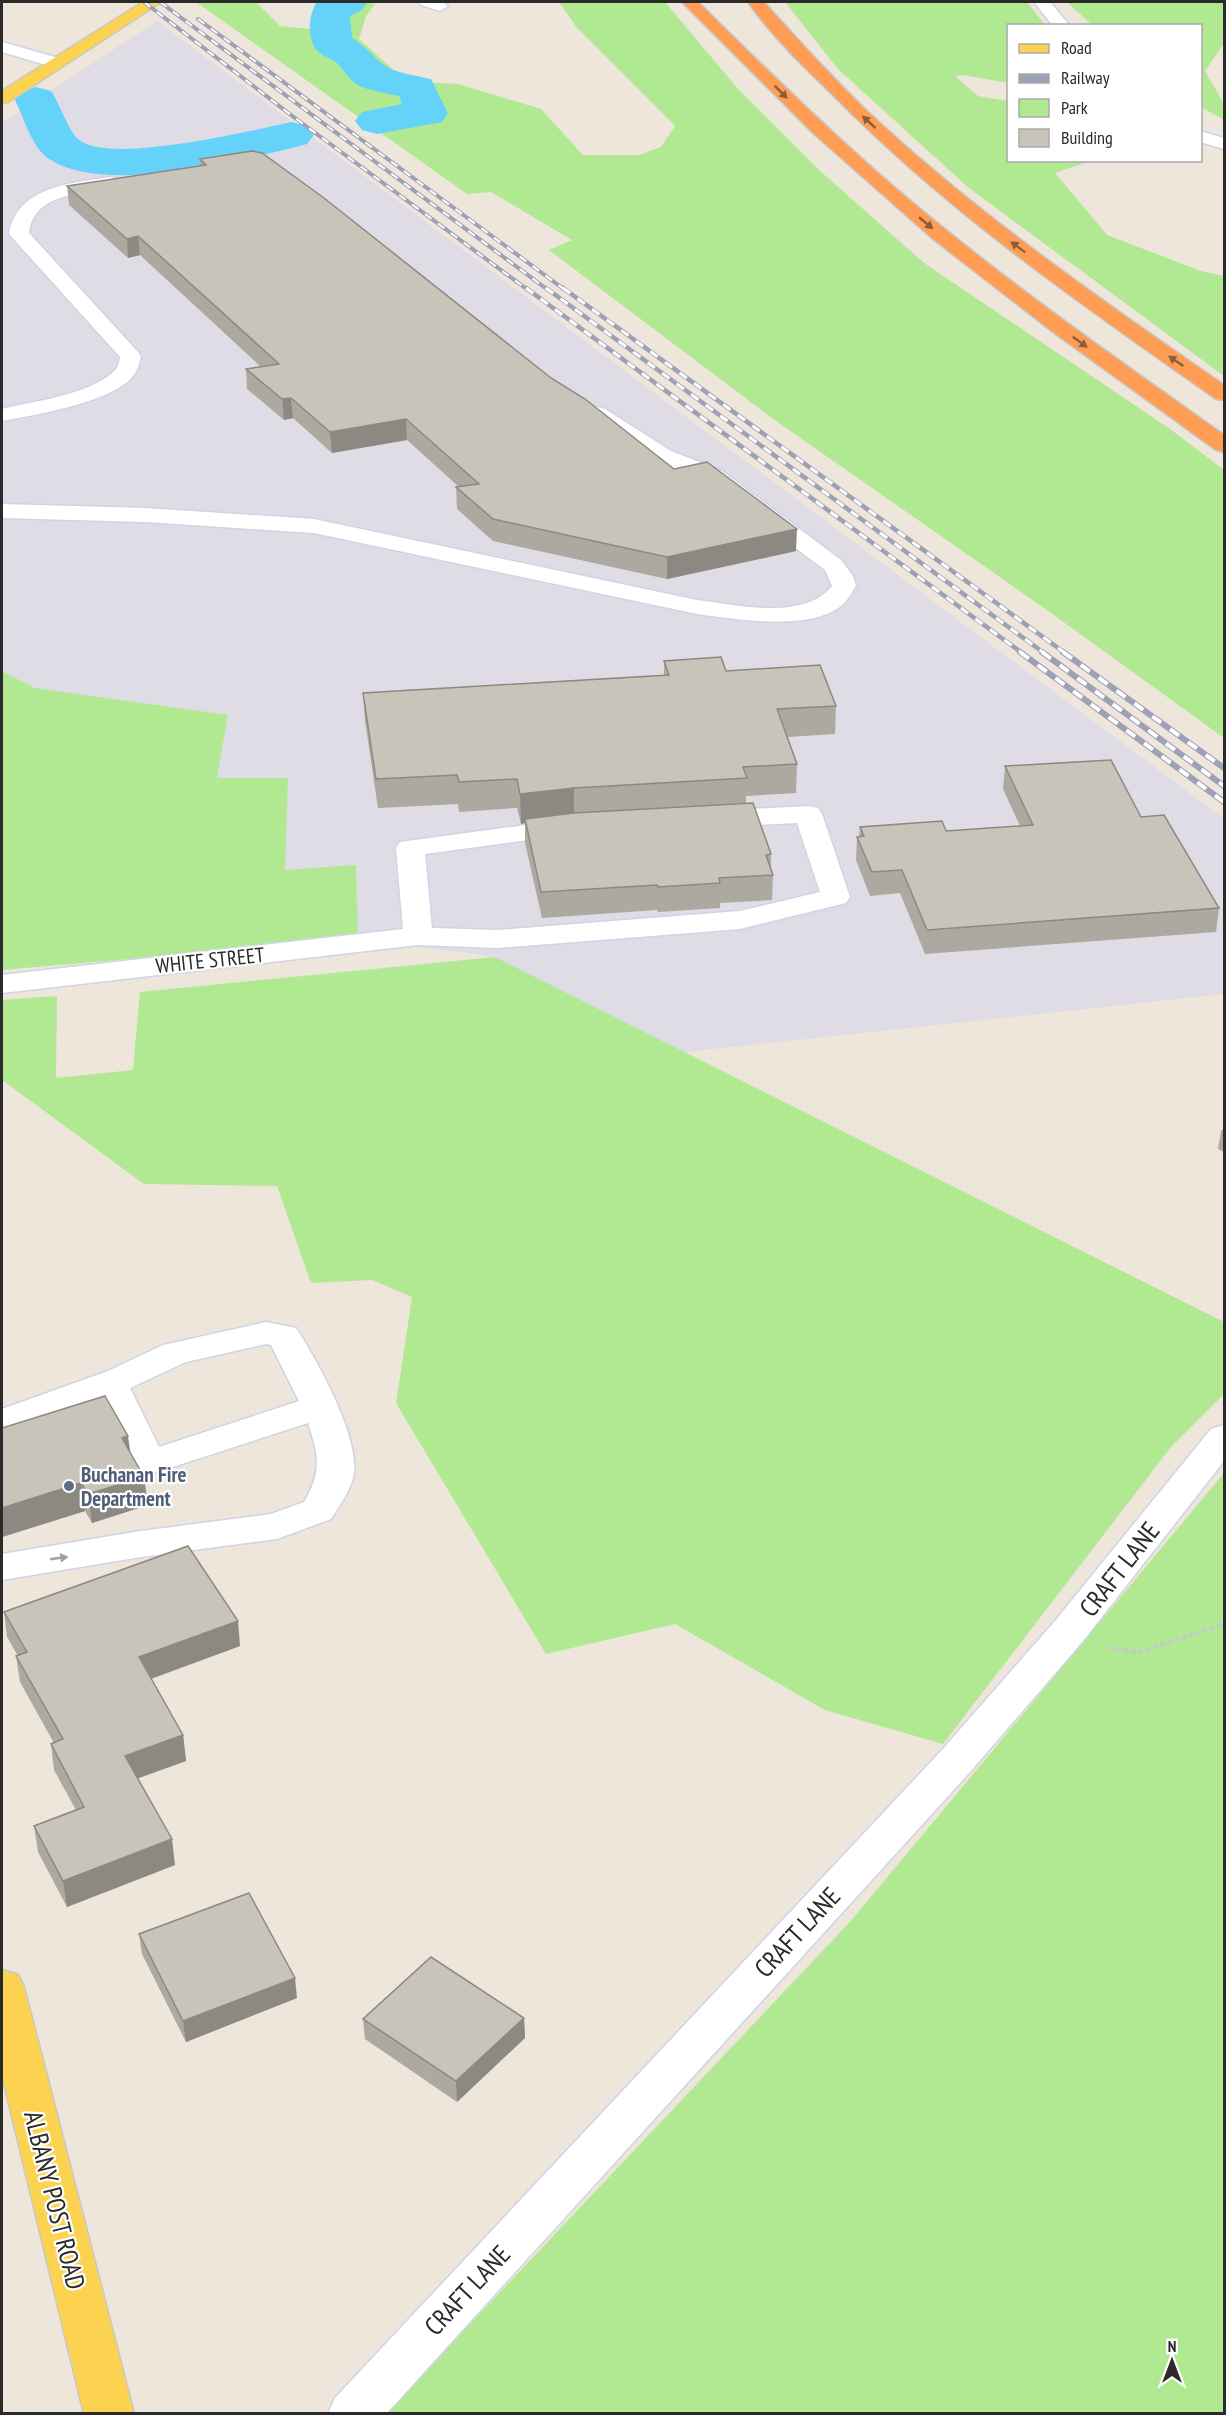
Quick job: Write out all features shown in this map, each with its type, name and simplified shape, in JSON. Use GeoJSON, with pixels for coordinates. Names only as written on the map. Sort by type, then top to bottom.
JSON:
{"type":"FeatureCollection","features":[{"type":"Feature","properties":{"kind":"highway"},"geometry":{"type":"LineString","coordinates":[[690,2],[844,151],[957,248],[1094,352],[1224,445]]}},
{"type":"Feature","properties":{"kind":"highway"},"geometry":{"type":"LineString","coordinates":[[708,2],[739,51]]}},
{"type":"Feature","properties":{"kind":"highway"},"geometry":{"type":"LineString","coordinates":[[756,2],[831,86],[954,195],[1076,291],[1224,394]]}},
{"type":"Feature","properties":{"kind":"main road"},"geometry":{"type":"LineString","coordinates":[[2,98],[153,2]]}},
{"type":"Feature","properties":{"kind":"main road","name":"ALBANY POST ROAD"},"geometry":{"type":"LineString","coordinates":[[2,1987],[109,2414]]}},
{"type":"Feature","properties":{"kind":"street"},"geometry":{"type":"LineString","coordinates":[[1042,2],[1060,24]]}},
{"type":"Feature","properties":{"kind":"street"},"geometry":{"type":"LineString","coordinates":[[2,47],[56,63]]}},
{"type":"Feature","properties":{"kind":"street"},"geometry":{"type":"LineString","coordinates":[[1202,137],[1224,144]]}},
{"type":"Feature","properties":{"kind":"street"},"geometry":{"type":"LineString","coordinates":[[2,414],[77,397],[112,382],[126,371],[131,356],[19,234],[20,222],[27,208],[50,196],[70,189],[137,179]]}},
{"type":"Feature","properties":{"kind":"street"},"geometry":{"type":"LineString","coordinates":[[2,511],[145,515],[314,526],[697,607],[757,613],[812,612],[826,606],[840,593],[843,586],[841,576],[833,566],[714,476],[663,456],[579,404]]}},
{"type":"Feature","properties":{"kind":"street","name":"WHITE STREET"},"geometry":{"type":"LineString","coordinates":[[2,984],[418,936],[497,939],[740,920],[836,897],[808,814],[691,820]]}},
{"type":"Feature","properties":{"kind":"street"},"geometry":{"type":"LineString","coordinates":[[418,936],[410,848],[598,825]]}},
{"type":"Feature","properties":{"kind":"street"},"geometry":{"type":"LineString","coordinates":[[2,1421],[110,1383],[175,1353],[266,1333],[284,1336],[303,1369],[333,1441],[336,1473],[318,1510],[277,1526],[141,1544],[2,1567]]}},
{"type":"Feature","properties":{"kind":"street"},"geometry":{"type":"LineString","coordinates":[[110,1383],[136,1440],[151,1462],[318,1407]]}},
{"type":"Feature","properties":{"kind":"street","name":"CRAFT LANE"},"geometry":{"type":"LineString","coordinates":[[353,2414],[948,1769],[1069,1631],[1224,1437]]}},
{"type":"Feature","properties":{"kind":"path"},"geometry":{"type":"LineString","coordinates":[[1069,1631],[1112,1649],[1140,1652],[1224,1624]]}},
{"type":"Feature","properties":{"kind":"shaded area"},"geometry":{"type":"Polygon","coordinates":[[[157,21],[1224,819],[1224,994],[685,1052],[495,957],[358,939],[285,871],[216,778],[2,671],[2,123],[157,21]]]}},
{"type":"Feature","properties":{"kind":"green space"},"geometry":{"type":"Polygon","coordinates":[[[196,2],[256,2],[280,26],[310,29],[319,15],[339,3],[375,4],[366,16],[359,39],[406,81],[458,84],[541,109],[583,155],[639,155],[661,147],[675,126],[577,28],[559,2],[665,2],[738,89],[818,169],[924,263],[1170,429],[1224,470],[1224,738],[1047,610],[776,421],[549,250],[572,240],[491,192],[467,194],[196,2]]]}},
{"type":"Feature","properties":{"kind":"green space"},"geometry":{"type":"Polygon","coordinates":[[[785,2],[1027,2],[1044,24],[1007,24],[1007,83],[963,75],[955,76],[978,96],[1007,101],[1007,162],[1087,162],[1055,173],[1107,235],[1201,271],[1224,276],[1224,376],[969,188],[838,69],[785,2]]]}},
{"type":"Feature","properties":{"kind":"green space"},"geometry":{"type":"Polygon","coordinates":[[[1067,2],[1224,2],[1224,43],[1205,71],[1224,104],[1224,120],[1202,108],[1202,24],[1091,24],[1067,2]]]}},
{"type":"Feature","properties":{"kind":"green space"},"geometry":{"type":"Polygon","coordinates":[[[2,671],[35,688],[228,715],[217,778],[288,778],[285,870],[356,865],[358,939],[2,970],[2,671]]]}},
{"type":"Feature","properties":{"kind":"green space"},"geometry":{"type":"Polygon","coordinates":[[[495,957],[1224,1322],[1224,1394],[1171,1447],[943,1744],[825,1710],[675,1624],[546,1654],[396,1403],[412,1297],[372,1280],[311,1283],[277,1186],[144,1184],[2,1080],[2,1000],[57,996],[56,1078],[133,1070],[140,992],[495,957]]]}},
{"type":"Feature","properties":{"kind":"green space"},"geometry":{"type":"Polygon","coordinates":[[[1224,1473],[1224,2413],[385,2414],[850,1922],[1224,1473]]]}},
{"type":"Feature","properties":{"kind":"building"},"geometry":{"type":"Polygon","coordinates":[[[252,151],[262,153],[324,198],[551,378],[585,399],[674,469],[707,462],[797,529],[667,557],[493,519],[456,487],[479,484],[406,419],[330,432],[291,398],[282,399],[246,369],[279,364],[138,236],[127,239],[67,186],[206,165],[200,159],[252,151]]]}},
{"type":"Feature","properties":{"kind":"building"},"geometry":{"type":"Polygon","coordinates":[[[721,657],[726,671],[820,665],[836,706],[777,709],[797,764],[743,767],[747,778],[574,788],[520,794],[517,779],[459,782],[457,775],[376,779],[363,693],[669,675],[664,661],[721,657]]]}},
{"type":"Feature","properties":{"kind":"building"},"geometry":{"type":"Polygon","coordinates":[[[1111,760],[1141,817],[1164,815],[1219,908],[927,930],[902,870],[872,872],[857,837],[864,836],[860,827],[942,821],[946,831],[1033,825],[1005,766],[1111,760]]]}},
{"type":"Feature","properties":{"kind":"building"},"geometry":{"type":"Polygon","coordinates":[[[753,803],[771,854],[766,855],[773,875],[719,878],[720,883],[541,892],[525,819],[574,813],[753,803]]]}},
{"type":"Feature","properties":{"kind":"building","name":"Buchanan Fire Department"},"geometry":{"type":"Polygon","coordinates":[[[105,1396],[128,1436],[122,1438],[144,1477],[88,1494],[81,1483],[2,1508],[2,1428],[105,1396]]]}},
{"type":"Feature","properties":{"kind":"building"},"geometry":{"type":"Polygon","coordinates":[[[188,1546],[238,1621],[139,1657],[183,1735],[125,1756],[172,1839],[63,1881],[34,1826],[84,1807],[51,1744],[63,1739],[16,1656],[27,1652],[4,1612],[188,1546]]]}},
{"type":"Feature","properties":{"kind":"building"},"geometry":{"type":"Polygon","coordinates":[[[249,1893],[295,1978],[183,2021],[139,1934],[249,1893]]]}},
{"type":"Feature","properties":{"kind":"building"},"geometry":{"type":"Polygon","coordinates":[[[431,1957],[524,2018],[456,2081],[363,2019],[431,1957]]]}},
{"type":"Feature","properties":{"kind":"waterway"},"geometry":{"type":"LineString","coordinates":[[348,2],[331,10],[330,27],[333,44],[351,54],[359,66],[376,78],[416,88],[427,113],[377,121]]}},
{"type":"Feature","properties":{"kind":"waterway"},"geometry":{"type":"LineString","coordinates":[[36,100],[63,149],[81,158],[107,162],[173,158],[292,135]]}},
{"type":"Feature","properties":{"kind":"railway"},"geometry":{"type":"LineString","coordinates":[[144,2],[291,115],[528,290]]}},
{"type":"Feature","properties":{"kind":"railway"},"geometry":{"type":"LineString","coordinates":[[160,2],[548,290]]}},
{"type":"Feature","properties":{"kind":"railway"},"geometry":{"type":"LineString","coordinates":[[198,19],[565,290]]}},
{"type":"Feature","properties":{"kind":"railway"},"geometry":{"type":"LineString","coordinates":[[526,288],[1022,653]]}},
{"type":"Feature","properties":{"kind":"railway"},"geometry":{"type":"LineString","coordinates":[[546,288],[1044,653]]}},
{"type":"Feature","properties":{"kind":"railway"},"geometry":{"type":"LineString","coordinates":[[563,288],[1065,653]]}},
{"type":"Feature","properties":{"kind":"railway"},"geometry":{"type":"LineString","coordinates":[[1020,652],[1224,802]]}},
{"type":"Feature","properties":{"kind":"railway"},"geometry":{"type":"LineString","coordinates":[[1042,652],[1224,786]]}},
{"type":"Feature","properties":{"kind":"railway"},"geometry":{"type":"LineString","coordinates":[[1063,652],[1224,768]]}},
{"type":"Feature","properties":{"kind":"place","name":"Buchanan Fire Department"},"geometry":{"type":"Point","coordinates":[69,1486]}}]}
